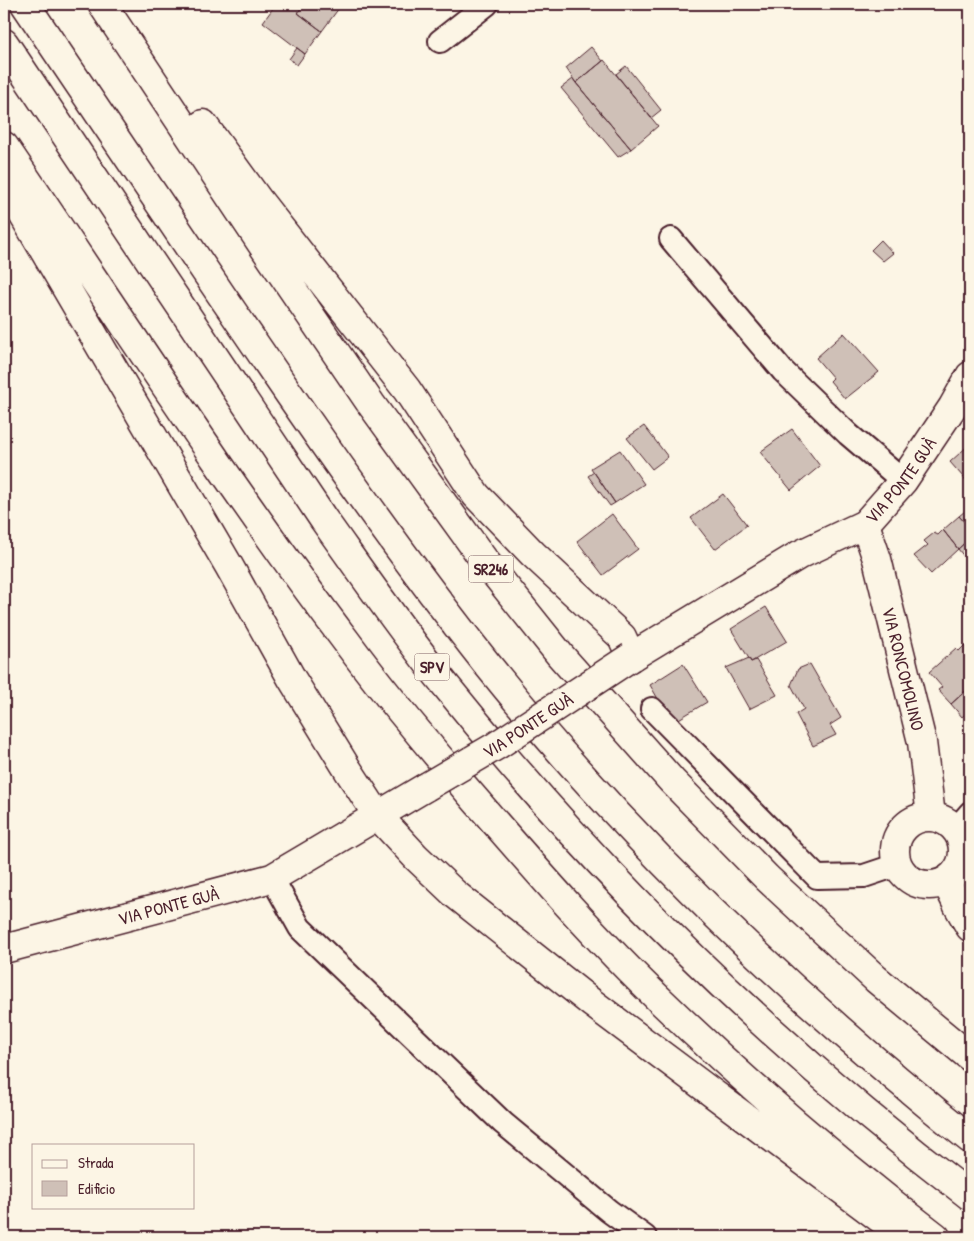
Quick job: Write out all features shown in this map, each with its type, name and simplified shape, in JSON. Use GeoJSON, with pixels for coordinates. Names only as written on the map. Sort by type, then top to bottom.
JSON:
{"type":"FeatureCollection","features":[{"type":"Feature","properties":{"kind":"main road","name":"SPV"},"geometry":{"type":"LineString","coordinates":[[25,4],[349,482],[415,571],[499,678],[591,786],[714,913],[829,1021],[970,1139]]}},
{"type":"Feature","properties":{"kind":"main road","name":"SR246"},"geometry":{"type":"LineString","coordinates":[[102,4],[371,404],[484,560],[560,655],[672,782],[767,878],[876,979],[970,1057]]}},
{"type":"Feature","properties":{"kind":"main road"},"geometry":{"type":"LineString","coordinates":[[120,4],[229,161],[407,390],[476,495],[533,554],[622,637],[631,657]]}},
{"type":"Feature","properties":{"kind":"main road","name":"SPV"},"geometry":{"type":"LineString","coordinates":[[4,43],[324,520],[446,686],[515,769],[634,898],[719,982],[820,1074],[970,1196]]}},
{"type":"Feature","properties":{"kind":"main road"},"geometry":{"type":"LineString","coordinates":[[4,146],[229,480],[347,643],[424,741],[561,899],[660,1001],[774,1104],[871,1187],[936,1237]]}},
{"type":"Feature","properties":{"kind":"main road"},"geometry":{"type":"LineString","coordinates":[[4,182],[229,566],[292,679],[378,816],[416,857],[478,913],[600,1010],[905,1237]]}},
{"type":"Feature","properties":{"kind":"main road","name":"VIA PONTE GUÀ"},"geometry":{"type":"LineString","coordinates":[[4,949],[272,878],[426,788],[496,746],[631,657],[798,554],[865,524],[903,481],[969,382]]}},
{"type":"Feature","properties":{"kind":"main road","name":"VIA RONCOMOLINO"},"geometry":{"type":"LineString","coordinates":[[865,524],[877,559],[922,742],[931,816]]}},
{"type":"Feature","properties":{"kind":"main road"},"geometry":{"type":"LineString","coordinates":[[931,816],[949,822],[963,821],[961,837],[967,856],[958,870],[946,881],[936,885],[924,885],[904,875],[894,854],[895,842],[900,831],[908,823],[919,817],[931,816]]}},
{"type":"Feature","properties":{"kind":"main road"},"geometry":{"type":"LineString","coordinates":[[946,881],[970,928]]}},
{"type":"Feature","properties":{"kind":"street"},"geometry":{"type":"LineString","coordinates":[[440,41],[487,4]]}},
{"type":"Feature","properties":{"kind":"street"},"geometry":{"type":"LineString","coordinates":[[671,238],[782,370],[848,434],[903,481]]}},
{"type":"Feature","properties":{"kind":"street"},"geometry":{"type":"LineString","coordinates":[[652,709],[817,877],[864,876],[898,865]]}},
{"type":"Feature","properties":{"kind":"street"},"geometry":{"type":"LineString","coordinates":[[272,878],[300,928],[503,1123],[609,1211],[645,1237]]}},
{"type":"Feature","properties":{"kind":"building"},"geometry":{"type":"Polygon","coordinates":[[[276,4],[294,4],[301,8],[298,13],[322,31],[305,54],[263,22],[276,4]]]}},
{"type":"Feature","properties":{"kind":"building"},"geometry":{"type":"Polygon","coordinates":[[[294,4],[342,4],[322,31],[298,13],[301,8],[294,4]]]}},
{"type":"Feature","properties":{"kind":"building"},"geometry":{"type":"Polygon","coordinates":[[[591,47],[603,61],[576,83],[566,68],[591,47]]]}},
{"type":"Feature","properties":{"kind":"building"},"geometry":{"type":"Polygon","coordinates":[[[297,48],[305,54],[297,65],[289,59],[297,48]]]}},
{"type":"Feature","properties":{"kind":"building"},"geometry":{"type":"Polygon","coordinates":[[[604,60],[658,126],[631,149],[576,83],[604,60]]]}},
{"type":"Feature","properties":{"kind":"building"},"geometry":{"type":"Polygon","coordinates":[[[626,66],[661,110],[651,118],[616,74],[626,66]]]}},
{"type":"Feature","properties":{"kind":"building"},"geometry":{"type":"Polygon","coordinates":[[[573,79],[631,149],[618,157],[561,88],[573,79]]]}},
{"type":"Feature","properties":{"kind":"building"},"geometry":{"type":"Polygon","coordinates":[[[881,240],[893,253],[883,261],[871,250],[881,240]]]}},
{"type":"Feature","properties":{"kind":"building"},"geometry":{"type":"Polygon","coordinates":[[[844,333],[879,372],[845,399],[830,381],[833,378],[816,358],[844,333]]]}},
{"type":"Feature","properties":{"kind":"building"},"geometry":{"type":"Polygon","coordinates":[[[644,426],[668,457],[652,469],[627,438],[644,426]]]}},
{"type":"Feature","properties":{"kind":"building"},"geometry":{"type":"Polygon","coordinates":[[[792,429],[820,466],[791,490],[760,452],[792,429]]]}},
{"type":"Feature","properties":{"kind":"building"},"geometry":{"type":"Polygon","coordinates":[[[970,444],[970,485],[950,462],[970,444]]]}},
{"type":"Feature","properties":{"kind":"building"},"geometry":{"type":"Polygon","coordinates":[[[620,450],[644,484],[615,503],[591,468],[620,450]]]}},
{"type":"Feature","properties":{"kind":"building"},"geometry":{"type":"Polygon","coordinates":[[[594,472],[615,503],[610,506],[588,476],[594,472]]]}},
{"type":"Feature","properties":{"kind":"building"},"geometry":{"type":"Polygon","coordinates":[[[723,494],[747,525],[715,549],[691,518],[723,494]]]}},
{"type":"Feature","properties":{"kind":"building"},"geometry":{"type":"Polygon","coordinates":[[[970,507],[970,528],[959,516],[970,507]]]}},
{"type":"Feature","properties":{"kind":"building"},"geometry":{"type":"Polygon","coordinates":[[[612,514],[638,549],[603,575],[577,541],[612,514]]]}},
{"type":"Feature","properties":{"kind":"building"},"geometry":{"type":"Polygon","coordinates":[[[959,516],[970,528],[970,538],[958,549],[943,530],[959,516]]]}},
{"type":"Feature","properties":{"kind":"building"},"geometry":{"type":"Polygon","coordinates":[[[943,530],[958,549],[931,574],[914,556],[928,545],[924,541],[934,533],[938,535],[943,530]]]}},
{"type":"Feature","properties":{"kind":"building"},"geometry":{"type":"Polygon","coordinates":[[[970,538],[970,564],[958,549],[970,538]]]}},
{"type":"Feature","properties":{"kind":"building"},"geometry":{"type":"Polygon","coordinates":[[[766,607],[787,641],[751,662],[731,629],[766,607]]]}},
{"type":"Feature","properties":{"kind":"building"},"geometry":{"type":"Polygon","coordinates":[[[969,641],[970,687],[951,704],[938,690],[942,687],[929,672],[956,648],[959,651],[969,641]]]}},
{"type":"Feature","properties":{"kind":"building"},"geometry":{"type":"Polygon","coordinates":[[[749,658],[751,662],[756,660],[777,695],[749,709],[726,668],[749,658]]]}},
{"type":"Feature","properties":{"kind":"building"},"geometry":{"type":"Polygon","coordinates":[[[683,664],[707,702],[672,723],[650,685],[683,664]]]}},
{"type":"Feature","properties":{"kind":"building"},"geometry":{"type":"Polygon","coordinates":[[[810,664],[841,718],[830,725],[836,735],[813,746],[796,714],[804,709],[791,685],[798,669],[810,664]]]}},
{"type":"Feature","properties":{"kind":"building"},"geometry":{"type":"Polygon","coordinates":[[[970,687],[970,710],[962,717],[951,704],[970,687]]]}}]}
